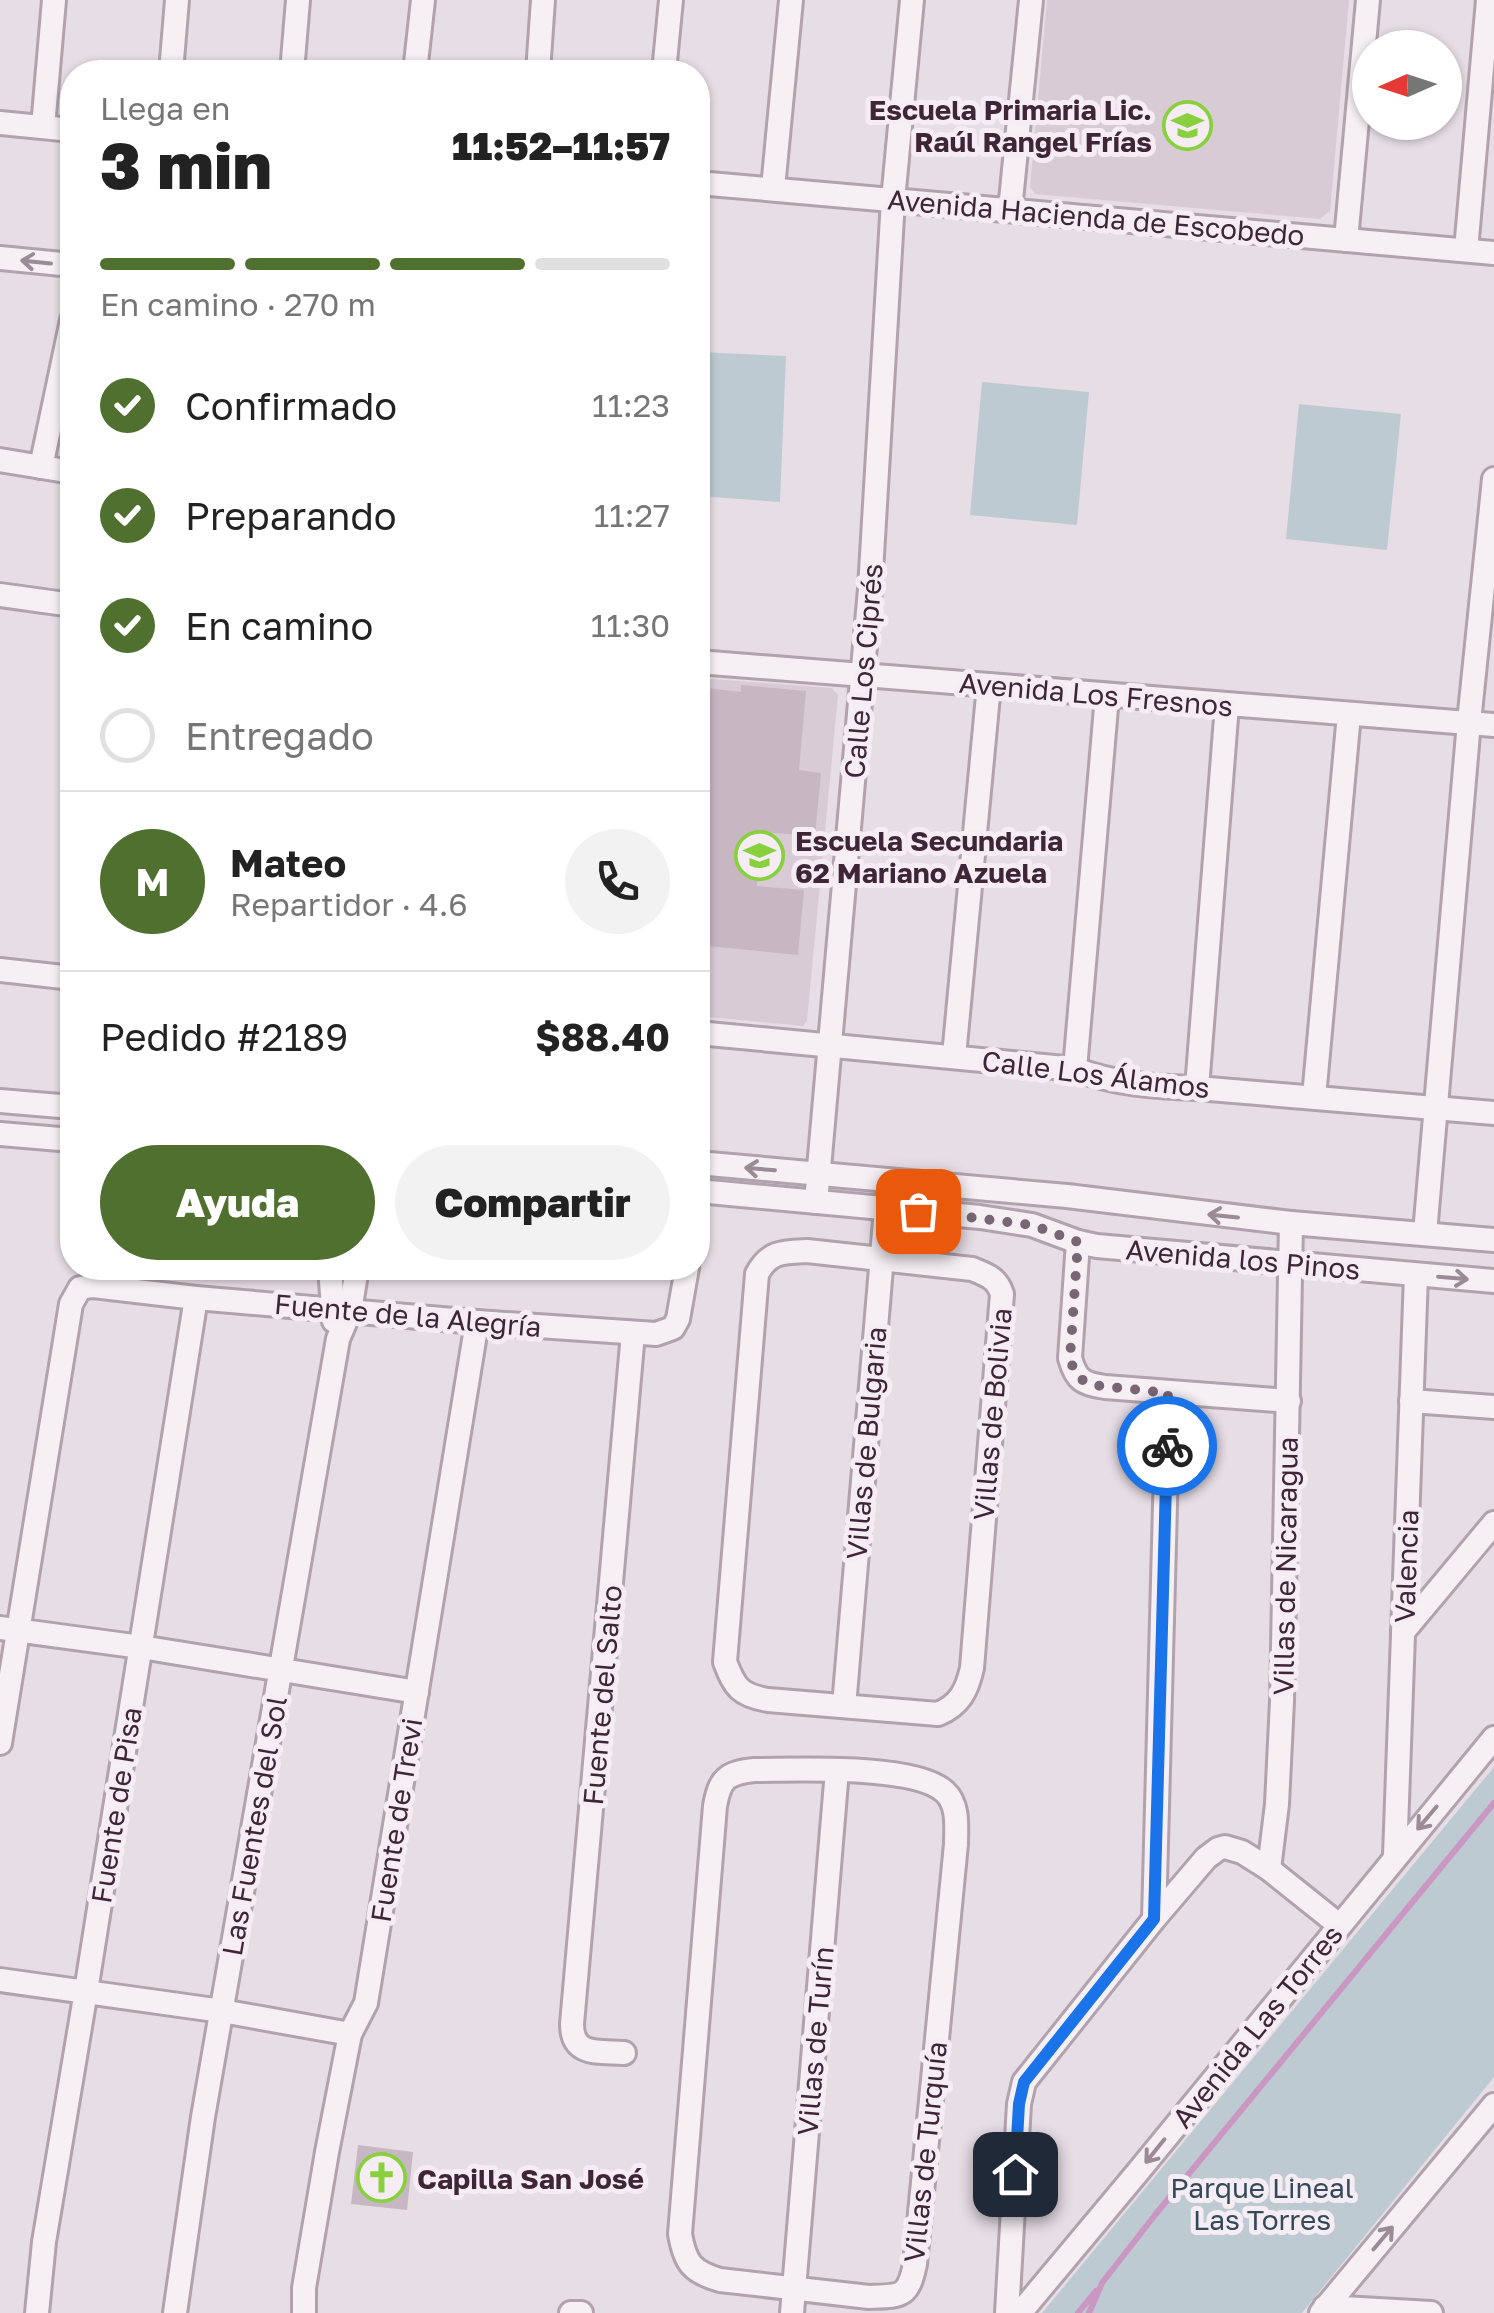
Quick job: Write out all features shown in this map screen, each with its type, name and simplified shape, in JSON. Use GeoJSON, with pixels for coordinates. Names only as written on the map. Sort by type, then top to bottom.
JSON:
{"type":"FeatureCollection","features":[{"type":"Feature","properties":{"kind":"street"},"geometry":{"type":"LineString","coordinates":[[43,127],[54,0]]}},
{"type":"Feature","properties":{"kind":"street"},"geometry":{"type":"LineString","coordinates":[[172,60],[177,0]]}},
{"type":"Feature","properties":{"kind":"street"},"geometry":{"type":"LineString","coordinates":[[293,60],[298,0]]}},
{"type":"Feature","properties":{"kind":"street"},"geometry":{"type":"LineString","coordinates":[[417,60],[423,0]]}},
{"type":"Feature","properties":{"kind":"street"},"geometry":{"type":"LineString","coordinates":[[539,60],[543,0]]}},
{"type":"Feature","properties":{"kind":"street"},"geometry":{"type":"LineString","coordinates":[[665,60],[672,0]]}},
{"type":"Feature","properties":{"kind":"street"},"geometry":{"type":"LineString","coordinates":[[773,188],[791,0]]}},
{"type":"Feature","properties":{"kind":"street","name":"Calle Los Ciprés"},"geometry":{"type":"LineString","coordinates":[[816,1202],[863,675],[892,200],[912,0]]}},
{"type":"Feature","properties":{"kind":"street"},"geometry":{"type":"LineString","coordinates":[[1010,210],[1030,0]]}},
{"type":"Feature","properties":{"kind":"street"},"geometry":{"type":"LineString","coordinates":[[1346,240],[1368,0]]}},
{"type":"Feature","properties":{"kind":"street"},"geometry":{"type":"LineString","coordinates":[[1466,250],[1488,0]]}},
{"type":"Feature","properties":{"kind":"street"},"geometry":{"type":"LineString","coordinates":[[0,123],[60,129]]}},
{"type":"Feature","properties":{"kind":"street","name":"Avenida Hacienda de Escobedo"},"geometry":{"type":"LineString","coordinates":[[710,184],[1494,253]]}},
{"type":"Feature","properties":{"kind":"street"},"geometry":{"type":"LineString","coordinates":[[0,258],[60,264]]}},
{"type":"Feature","properties":{"kind":"street"},"geometry":{"type":"LineString","coordinates":[[40,467],[60,375]]}},
{"type":"Feature","properties":{"kind":"street"},"geometry":{"type":"LineString","coordinates":[[0,460],[60,470]]}},
{"type":"Feature","properties":{"kind":"street"},"geometry":{"type":"LineString","coordinates":[[1426,1233],[1468,722],[1494,479]]}},
{"type":"Feature","properties":{"kind":"street"},"geometry":{"type":"LineString","coordinates":[[0,595],[60,603]]}},
{"type":"Feature","properties":{"kind":"street","name":"Avenida Los Fresnos"},"geometry":{"type":"LineString","coordinates":[[710,663],[1494,725]]}},
{"type":"Feature","properties":{"kind":"street"},"geometry":{"type":"LineString","coordinates":[[954,1056],[989,685]]}},
{"type":"Feature","properties":{"kind":"street"},"geometry":{"type":"LineString","coordinates":[[1075,1069],[1108,696]]}},
{"type":"Feature","properties":{"kind":"street"},"geometry":{"type":"LineString","coordinates":[[1197,1088],[1227,706]]}},
{"type":"Feature","properties":{"kind":"street"},"geometry":{"type":"LineString","coordinates":[[1314,1098],[1349,714]]}},
{"type":"Feature","properties":{"kind":"street"},"geometry":{"type":"LineString","coordinates":[[0,970],[60,977]]}},
{"type":"Feature","properties":{"kind":"street","name":"Calle Los Álamos"},"geometry":{"type":"LineString","coordinates":[[710,1033],[1075,1069],[1148,1087],[1494,1113]]}},
{"type":"Feature","properties":{"kind":"street"},"geometry":{"type":"LineString","coordinates":[[60,1106],[6,1102],[5,1134],[60,1139]]}},
{"type":"Feature","properties":{"kind":"street","name":"Avenida los Pinos"},"geometry":{"type":"LineString","coordinates":[[710,1164],[1494,1240]]}},
{"type":"Feature","properties":{"kind":"street","name":"Villas de Bulgaria"},"geometry":{"type":"LineString","coordinates":[[844,1706],[888,1179]]}},
{"type":"Feature","properties":{"kind":"street","name":"Avenida los Pinos"},"geometry":{"type":"LineString","coordinates":[[710,1192],[980,1217],[1032,1225],[1098,1246],[1494,1282]]}},
{"type":"Feature","properties":{"kind":"street","name":"Villas de Nicaragua"},"geometry":{"type":"LineString","coordinates":[[1269,1869],[1282,1701],[1291,1223]]}},
{"type":"Feature","properties":{"kind":"street"},"geometry":{"type":"LineString","coordinates":[[1078,1242],[1070,1358],[1074,1373],[1082,1380],[1092,1385],[1168,1393],[1289,1401]]}},
{"type":"Feature","properties":{"kind":"street","name":"Villas de Bolivia"},"geometry":{"type":"LineString","coordinates":[[782,1252],[882,1259],[972,1270],[992,1276],[1002,1294],[972,1668],[960,1700],[938,1714],[747,1696],[733,1684],[724,1662],[758,1274],[763,1262],[782,1252]]}},
{"type":"Feature","properties":{"kind":"street","name":"Valencia"},"geometry":{"type":"LineString","coordinates":[[1395,1856],[1416,1275]]}},
{"type":"Feature","properties":{"kind":"street","name":"Las Fuentes del Sol"},"geometry":{"type":"LineString","coordinates":[[333,1280],[341,1310]]}},
{"type":"Feature","properties":{"kind":"street","name":"Las Fuentes del Sol"},"geometry":{"type":"LineString","coordinates":[[175,2313],[203,2117],[341,1310],[352,1280]]}},
{"type":"Feature","properties":{"kind":"street","name":"Fuente de la Alegría"},"geometry":{"type":"LineString","coordinates":[[8,1629],[71,1304],[80,1288],[112,1287],[196,1298],[656,1334],[673,1328],[678,1320],[686,1280]]}},
{"type":"Feature","properties":{"kind":"street","name":"Fuente de Pisa"},"geometry":{"type":"LineString","coordinates":[[37,2313],[44,2242],[196,1298]]}},
{"type":"Feature","properties":{"kind":"street","name":"Fuente de Trevi"},"geometry":{"type":"LineString","coordinates":[[304,2313],[310,2249],[350,2034],[366,2002],[476,1322]]}},
{"type":"Feature","properties":{"kind":"street","name":"Fuente del Salto"},"geometry":{"type":"LineString","coordinates":[[624,2053],[578,2047],[572,2024],[632,1333]]}},
{"type":"Feature","properties":{"kind":"street"},"geometry":{"type":"LineString","coordinates":[[1154,1919],[1168,1393]]}},
{"type":"Feature","properties":{"kind":"street"},"geometry":{"type":"LineString","coordinates":[[1412,1400],[1494,1406]]}},
{"type":"Feature","properties":{"kind":"street"},"geometry":{"type":"LineString","coordinates":[[1403,1632],[1494,1523]]}},
{"type":"Feature","properties":{"kind":"street"},"geometry":{"type":"LineString","coordinates":[[0,1744],[8,1629],[417,1692]]}},
{"type":"Feature","properties":{"kind":"street","name":"Avenida Las Torres"},"geometry":{"type":"LineString","coordinates":[[1020,2313],[1493,1742]]}},
{"type":"Feature","properties":{"kind":"street","name":"Villas de Turín"},"geometry":{"type":"LineString","coordinates":[[794,2301],[837,1770]]}},
{"type":"Feature","properties":{"kind":"street","name":"Villas de Turquía"},"geometry":{"type":"LineString","coordinates":[[837,1770],[914,1777],[945,1792],[954,1805],[956,1844],[911,2283],[904,2293],[890,2297],[794,2301],[703,2275],[683,2253],[680,2234],[718,1789],[725,1778],[738,1772],[837,1770]]}},
{"type":"Feature","properties":{"kind":"street"},"geometry":{"type":"LineString","coordinates":[[1007,2313],[1019,2104],[1024,2082],[1206,1858],[1218,1849],[1242,1852],[1339,1925]]}},
{"type":"Feature","properties":{"kind":"street"},"geometry":{"type":"LineString","coordinates":[[0,1980],[222,2011],[350,2034]]}},
{"type":"Feature","properties":{"kind":"street"},"geometry":{"type":"LineString","coordinates":[[1323,2310],[1494,2105]]}},
{"type":"Feature","properties":{"kind":"street"},"geometry":{"type":"LineString","coordinates":[[1323,2310],[1432,2313]]}},
{"type":"Feature","properties":{"kind":"street"},"geometry":{"type":"LineString","coordinates":[[570,2313],[580,2313]]}},
{"type":"Feature","properties":{"kind":"shaded area","name":"Escuela Primaria Lic. Raúl Rangel Frías"},"geometry":{"type":"Polygon","coordinates":[[[1047,0],[1349,0],[1330,211],[1320,219],[1035,194],[1030,187],[1047,0]]]}},
{"type":"Feature","properties":{"kind":"shaded area","name":"Escuela Secundaria 62 Mariano Azuela"},"geometry":{"type":"Polygon","coordinates":[[[710,679],[832,688],[838,695],[807,1021],[803,1026],[710,1017],[710,679]]]}},
{"type":"Feature","properties":{"kind":"green space"},"geometry":{"type":"Polygon","coordinates":[[[710,353],[786,356],[780,502],[710,497],[710,353]]]}},
{"type":"Feature","properties":{"kind":"green space"},"geometry":{"type":"Polygon","coordinates":[[[982,382],[1089,392],[1077,525],[970,515],[982,382]]]}},
{"type":"Feature","properties":{"kind":"green space"},"geometry":{"type":"Polygon","coordinates":[[[1299,404],[1401,414],[1387,550],[1286,539],[1299,404]]]}},
{"type":"Feature","properties":{"kind":"green space","name":"Parque Lineal Las Torres"},"geometry":{"type":"Polygon","coordinates":[[[1494,1767],[1494,2077],[1302,2313],[1042,2313],[1494,1767]]]}},
{"type":"Feature","properties":{"kind":"building"},"geometry":{"type":"Polygon","coordinates":[[[741,685],[806,691],[799,770],[821,773],[815,836],[762,832],[757,886],[804,890],[798,955],[710,946],[710,688],[741,692],[741,685]]]}},
{"type":"Feature","properties":{"kind":"building","name":"Capilla San José"},"geometry":{"type":"Polygon","coordinates":[[[358,2145],[413,2152],[407,2210],[351,2204],[358,2145]]]}},
{"type":"Feature","properties":{"kind":"waterway"},"geometry":{"type":"LineString","coordinates":[[1089,2313],[1102,2283],[1155,2215],[1494,1803]]}},
{"type":"Feature","properties":{"kind":"waterway"},"geometry":{"type":"LineString","coordinates":[[1078,2313],[1096,2291]]}},
{"type":"Feature","properties":{"kind":"way so far"},"geometry":{"type":"LineString","coordinates":[[918,1211],[1032,1225],[1078,1242],[1070,1358],[1074,1373],[1092,1385],[1168,1393],[1167,1446]]}},
{"type":"Feature","properties":{"kind":"place","name":"Escuela Primaria Lic. Raúl Rangel Frías"},"geometry":{"type":"Point","coordinates":[1187,125]}},
{"type":"Feature","properties":{"kind":"place","name":"Escuela Secundaria 62 Mariano Azuela"},"geometry":{"type":"Point","coordinates":[760,856]}},
{"type":"Feature","properties":{"kind":"place","name":"Capilla San José"},"geometry":{"type":"Point","coordinates":[382,2178]}},
{"type":"Feature","properties":{"kind":"route"},"geometry":{"type":"LineString","coordinates":[[1015,2174],[1024,2082],[1154,1919],[1167,1446]]}}]}
